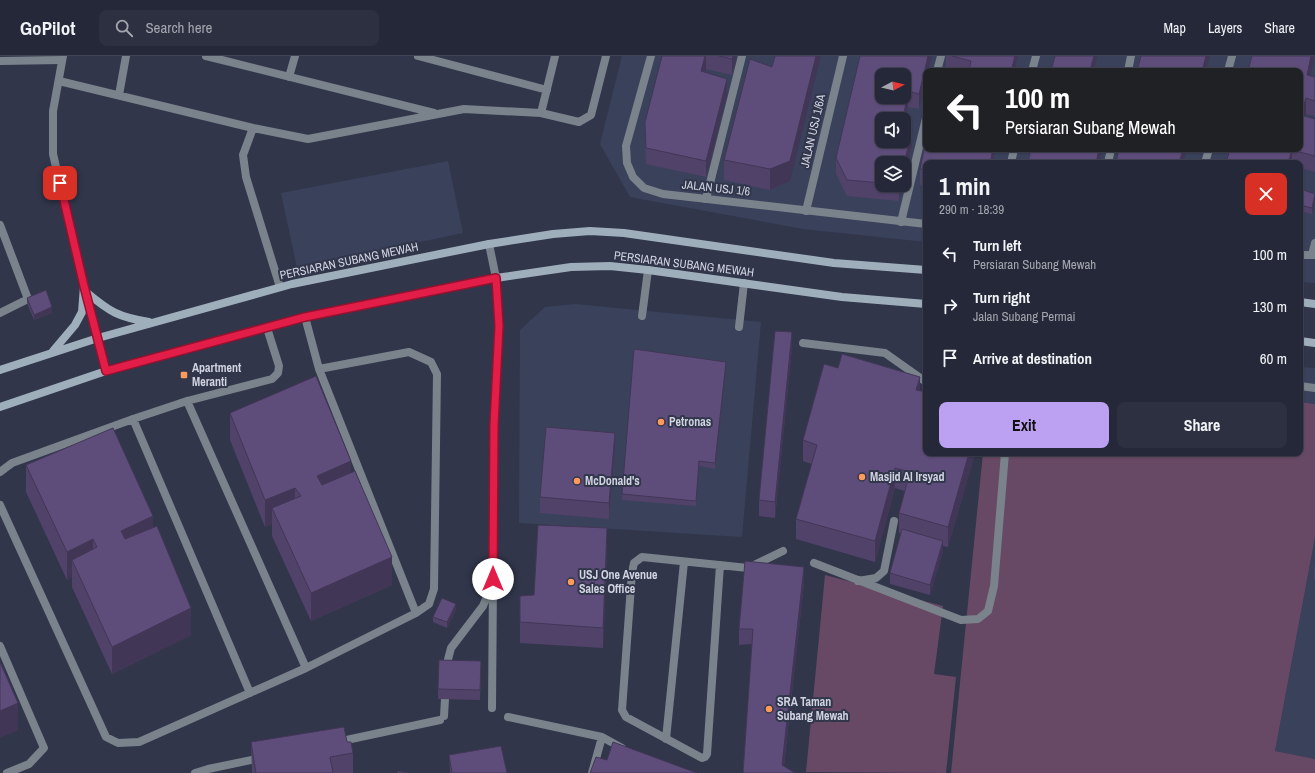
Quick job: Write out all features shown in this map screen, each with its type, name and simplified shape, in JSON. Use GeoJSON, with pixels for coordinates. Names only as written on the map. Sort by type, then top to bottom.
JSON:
{"type":"FeatureCollection","features":[{"type":"Feature","properties":{"kind":"main road","name":"PERSIARAN SUBANG MEWAH"},"geometry":{"type":"LineString","coordinates":[[0,370],[98,338],[280,287],[489,244],[553,234],[590,231],[632,234],[834,262],[923,270]]}},
{"type":"Feature","properties":{"kind":"main road","name":"PERSIARAN SUBANG MEWAH"},"geometry":{"type":"LineString","coordinates":[[0,407],[106,371],[305,317],[496,278],[571,267],[610,266],[842,297],[923,304]]}},
{"type":"Feature","properties":{"kind":"main road"},"geometry":{"type":"LineString","coordinates":[[85,289],[101,305],[116,314],[130,319],[152,322]]}},
{"type":"Feature","properties":{"kind":"main road"},"geometry":{"type":"LineString","coordinates":[[53,352],[75,325],[82,312],[85,289]]}},
{"type":"Feature","properties":{"kind":"main road"},"geometry":{"type":"LineString","coordinates":[[1303,302],[1315,304]]}},
{"type":"Feature","properties":{"kind":"main road"},"geometry":{"type":"LineString","coordinates":[[1303,341],[1315,343]]}},
{"type":"Feature","properties":{"kind":"street"},"geometry":{"type":"LineString","coordinates":[[119,95],[126,56]]}},
{"type":"Feature","properties":{"kind":"street"},"geometry":{"type":"LineString","coordinates":[[206,56],[437,114]]}},
{"type":"Feature","properties":{"kind":"street"},"geometry":{"type":"LineString","coordinates":[[289,77],[294,56]]}},
{"type":"Feature","properties":{"kind":"street"},"geometry":{"type":"LineString","coordinates":[[418,56],[547,90]]}},
{"type":"Feature","properties":{"kind":"street"},"geometry":{"type":"LineString","coordinates":[[541,113],[556,56]]}},
{"type":"Feature","properties":{"kind":"street"},"geometry":{"type":"LineString","coordinates":[[58,81],[253,128],[308,139],[464,109],[541,113],[579,122],[591,114],[606,56]]}},
{"type":"Feature","properties":{"kind":"street","name":"JALAN USJ 1/6"},"geometry":{"type":"LineString","coordinates":[[651,56],[626,146],[627,163],[633,177],[644,188],[663,194],[923,224]]}},
{"type":"Feature","properties":{"kind":"street"},"geometry":{"type":"LineString","coordinates":[[706,199],[742,56]]}},
{"type":"Feature","properties":{"kind":"street","name":"JALAN USJ 1/6A"},"geometry":{"type":"LineString","coordinates":[[806,211],[843,56]]}},
{"type":"Feature","properties":{"kind":"street"},"geometry":{"type":"LineString","coordinates":[[938,68],[941,56]]}},
{"type":"Feature","properties":{"kind":"street"},"geometry":{"type":"LineString","coordinates":[[1033,68],[1036,56]]}},
{"type":"Feature","properties":{"kind":"street"},"geometry":{"type":"LineString","coordinates":[[1129,68],[1131,56]]}},
{"type":"Feature","properties":{"kind":"street"},"geometry":{"type":"LineString","coordinates":[[1229,68],[1232,56]]}},
{"type":"Feature","properties":{"kind":"street"},"geometry":{"type":"LineString","coordinates":[[0,61],[62,58],[53,111],[53,154],[106,371]]}},
{"type":"Feature","properties":{"kind":"street"},"geometry":{"type":"LineString","coordinates":[[253,128],[243,156],[246,178],[280,287]]}},
{"type":"Feature","properties":{"kind":"street"},"geometry":{"type":"LineString","coordinates":[[901,222],[923,130]]}},
{"type":"Feature","properties":{"kind":"street"},"geometry":{"type":"LineString","coordinates":[[0,226],[28,299],[0,313]]}},
{"type":"Feature","properties":{"kind":"street"},"geometry":{"type":"LineString","coordinates":[[1303,255],[1314,255],[1315,243]]}},
{"type":"Feature","properties":{"kind":"street"},"geometry":{"type":"LineString","coordinates":[[489,244],[496,278],[499,326],[494,425],[492,708]]}},
{"type":"Feature","properties":{"kind":"street"},"geometry":{"type":"LineString","coordinates":[[642,316],[648,270]]}},
{"type":"Feature","properties":{"kind":"street"},"geometry":{"type":"LineString","coordinates":[[739,327],[744,283]]}},
{"type":"Feature","properties":{"kind":"street"},"geometry":{"type":"LineString","coordinates":[[305,317],[319,369],[416,613]]}},
{"type":"Feature","properties":{"kind":"street"},"geometry":{"type":"LineString","coordinates":[[0,472],[12,463],[133,419],[187,401],[272,379],[278,373],[279,366],[267,328]]}},
{"type":"Feature","properties":{"kind":"street"},"geometry":{"type":"LineString","coordinates":[[803,343],[885,353],[923,380]]}},
{"type":"Feature","properties":{"kind":"street"},"geometry":{"type":"LineString","coordinates":[[0,505],[106,737],[118,743],[139,742],[306,668],[416,613],[429,604],[434,590],[437,374],[431,362],[409,352],[319,369]]}},
{"type":"Feature","properties":{"kind":"street"},"geometry":{"type":"LineString","coordinates":[[1303,386],[1315,388]]}},
{"type":"Feature","properties":{"kind":"street"},"geometry":{"type":"LineString","coordinates":[[187,401],[306,668]]}},
{"type":"Feature","properties":{"kind":"street"},"geometry":{"type":"LineString","coordinates":[[133,419],[250,693]]}},
{"type":"Feature","properties":{"kind":"street"},"geometry":{"type":"LineString","coordinates":[[814,563],[961,620],[978,620],[988,611],[994,586],[1005,456]]}},
{"type":"Feature","properties":{"kind":"street"},"geometry":{"type":"LineString","coordinates":[[858,581],[876,578],[884,571],[894,521]]}},
{"type":"Feature","properties":{"kind":"street"},"geometry":{"type":"LineString","coordinates":[[720,565],[707,754],[702,758],[626,717],[622,710],[632,572],[634,563],[642,557],[684,562],[720,565],[748,568],[783,552]]}},
{"type":"Feature","properties":{"kind":"street"},"geometry":{"type":"LineString","coordinates":[[666,739],[684,562]]}},
{"type":"Feature","properties":{"kind":"street"},"geometry":{"type":"LineString","coordinates":[[445,671],[451,648],[483,606],[493,579]]}},
{"type":"Feature","properties":{"kind":"street"},"geometry":{"type":"LineString","coordinates":[[0,646],[44,748],[29,764],[7,773]]}},
{"type":"Feature","properties":{"kind":"street"},"geometry":{"type":"LineString","coordinates":[[331,743],[442,718],[445,699]]}},
{"type":"Feature","properties":{"kind":"street"},"geometry":{"type":"LineString","coordinates":[[508,717],[602,737],[628,751]]}},
{"type":"Feature","properties":{"kind":"street"},"geometry":{"type":"LineString","coordinates":[[592,773],[602,737]]}},
{"type":"Feature","properties":{"kind":"street"},"geometry":{"type":"LineString","coordinates":[[195,773],[270,756]]}},
{"type":"Feature","properties":{"kind":"shaded area"},"geometry":{"type":"Polygon","coordinates":[[[622,56],[1315,56],[1315,283],[1303,282],[1303,160],[923,160],[923,242],[803,229],[630,197],[600,144],[622,56]]]}},
{"type":"Feature","properties":{"kind":"shaded area"},"geometry":{"type":"Polygon","coordinates":[[[448,161],[463,233],[297,268],[281,193],[448,161]]]}},
{"type":"Feature","properties":{"kind":"shaded area"},"geometry":{"type":"Polygon","coordinates":[[[575,304],[761,322],[742,537],[519,523],[520,330],[545,307],[575,304]]]}},
{"type":"Feature","properties":{"kind":"shaded area"},"geometry":{"type":"Polygon","coordinates":[[[1303,367],[1315,368],[1315,404],[1303,402],[1303,367]]]}},
{"type":"Feature","properties":{"kind":"shaded area"},"geometry":{"type":"Polygon","coordinates":[[[1303,402],[1315,404],[1315,537],[1275,751],[1315,759],[1315,773],[951,773],[983,456],[1303,456],[1303,402]]]}},
{"type":"Feature","properties":{"kind":"shaded area"},"geometry":{"type":"Polygon","coordinates":[[[1315,537],[1315,759],[1275,751],[1315,537]]]}},
{"type":"Feature","properties":{"kind":"shaded area"},"geometry":{"type":"Polygon","coordinates":[[[825,575],[943,606],[934,674],[956,677],[946,773],[806,772],[825,575]]]}},
{"type":"Feature","properties":{"kind":"building"},"geometry":{"type":"Polygon","coordinates":[[[662,56],[705,56],[701,71],[727,79],[706,161],[646,148],[645,122],[662,56]]]}},
{"type":"Feature","properties":{"kind":"building"},"geometry":{"type":"Polygon","coordinates":[[[719,56],[733,56],[732,59],[719,56]]]}},
{"type":"Feature","properties":{"kind":"building"},"geometry":{"type":"Polygon","coordinates":[[[775,56],[816,56],[790,161],[770,169],[724,160],[750,59],[772,67],[775,56]]]}},
{"type":"Feature","properties":{"kind":"building"},"geometry":{"type":"Polygon","coordinates":[[[860,56],[928,56],[925,68],[923,68],[923,77],[919,94],[911,92],[911,68],[875,68],[875,104],[906,104],[904,112],[875,112],[875,148],[908,148],[906,156],[875,156],[875,182],[847,180],[836,158],[860,56]]]}},
{"type":"Feature","properties":{"kind":"building"},"geometry":{"type":"Polygon","coordinates":[[[952,56],[1015,56],[1012,68],[970,68],[971,61],[952,56]]]}},
{"type":"Feature","properties":{"kind":"building"},"geometry":{"type":"Polygon","coordinates":[[[1055,56],[1094,56],[1091,68],[1052,68],[1055,56]]]}},
{"type":"Feature","properties":{"kind":"building"},"geometry":{"type":"Polygon","coordinates":[[[1141,56],[1206,56],[1203,68],[1138,68],[1141,56]]]}},
{"type":"Feature","properties":{"kind":"building"},"geometry":{"type":"Polygon","coordinates":[[[1252,56],[1311,56],[1307,75],[1315,77],[1315,101],[1306,98],[1303,108],[1303,68],[1249,68],[1252,56]]]}},
{"type":"Feature","properties":{"kind":"building"},"geometry":{"type":"Polygon","coordinates":[[[1303,116],[1315,119],[1315,156],[1300,152],[1303,152],[1303,116]]]}},
{"type":"Feature","properties":{"kind":"building"},"geometry":{"type":"Polygon","coordinates":[[[924,152],[992,152],[991,160],[923,160],[923,170],[920,169],[924,152]]]}},
{"type":"Feature","properties":{"kind":"building"},"geometry":{"type":"Polygon","coordinates":[[[1030,152],[1098,152],[1097,160],[1029,160],[1030,152]]]}},
{"type":"Feature","properties":{"kind":"building"},"geometry":{"type":"Polygon","coordinates":[[[1118,152],[1182,152],[1180,160],[1117,160],[1118,152]]]}},
{"type":"Feature","properties":{"kind":"building"},"geometry":{"type":"Polygon","coordinates":[[[1229,152],[1291,152],[1289,160],[1227,160],[1229,152]]]}},
{"type":"Feature","properties":{"kind":"building"},"geometry":{"type":"Polygon","coordinates":[[[1303,190],[1315,194],[1312,208],[1303,206],[1303,190]]]}},
{"type":"Feature","properties":{"kind":"building"},"geometry":{"type":"Polygon","coordinates":[[[46,290],[52,307],[34,315],[27,298],[46,290]]]}},
{"type":"Feature","properties":{"kind":"building"},"geometry":{"type":"Polygon","coordinates":[[[775,331],[792,332],[775,502],[759,500],[775,331]]]}},
{"type":"Feature","properties":{"kind":"building"},"geometry":{"type":"Polygon","coordinates":[[[634,349],[726,362],[715,463],[699,461],[696,501],[622,494],[634,349]]]}},
{"type":"Feature","properties":{"kind":"building","name":"Masjid Al Irsyad"},"geometry":{"type":"Polygon","coordinates":[[[842,354],[920,377],[916,390],[923,391],[923,456],[968,456],[948,527],[899,513],[910,472],[895,468],[875,541],[796,519],[817,445],[803,440],[824,364],[838,368],[842,354]]]}},
{"type":"Feature","properties":{"kind":"building"},"geometry":{"type":"Polygon","coordinates":[[[316,376],[351,461],[317,476],[322,485],[355,471],[392,557],[311,593],[272,508],[301,496],[295,488],[265,500],[230,413],[316,376]]]}},
{"type":"Feature","properties":{"kind":"building","name":"McDonald's"},"geometry":{"type":"Polygon","coordinates":[[[546,427],[615,433],[609,503],[540,497],[546,427]]]}},
{"type":"Feature","properties":{"kind":"building"},"geometry":{"type":"Polygon","coordinates":[[[113,428],[153,516],[121,531],[125,539],[157,526],[191,608],[112,647],[72,560],[97,547],[93,539],[67,552],[26,465],[113,428]]]}},
{"type":"Feature","properties":{"kind":"building","name":"USJ One Avenue Sales Office"},"geometry":{"type":"Polygon","coordinates":[[[538,525],[607,528],[603,628],[520,622],[520,596],[534,595],[538,525]]]}},
{"type":"Feature","properties":{"kind":"building"},"geometry":{"type":"Polygon","coordinates":[[[902,529],[943,541],[930,585],[890,573],[902,529]]]}},
{"type":"Feature","properties":{"kind":"building","name":"SRA Taman Subang Mewah"},"geometry":{"type":"Polygon","coordinates":[[[745,561],[804,567],[782,765],[795,773],[743,773],[753,629],[739,629],[745,561]]]}},
{"type":"Feature","properties":{"kind":"building"},"geometry":{"type":"Polygon","coordinates":[[[442,598],[456,604],[447,622],[433,617],[442,598]]]}},
{"type":"Feature","properties":{"kind":"building"},"geometry":{"type":"Polygon","coordinates":[[[439,660],[481,661],[480,690],[438,689],[439,660]]]}},
{"type":"Feature","properties":{"kind":"building"},"geometry":{"type":"Polygon","coordinates":[[[0,662],[18,703],[0,711],[0,662]]]}},
{"type":"Feature","properties":{"kind":"building"},"geometry":{"type":"Polygon","coordinates":[[[344,727],[347,742],[351,742],[353,753],[330,757],[333,773],[256,773],[251,742],[344,727]]]}},
{"type":"Feature","properties":{"kind":"building"},"geometry":{"type":"Polygon","coordinates":[[[613,742],[697,773],[590,773],[596,757],[607,760],[613,742]]]}},
{"type":"Feature","properties":{"kind":"building"},"geometry":{"type":"Polygon","coordinates":[[[501,746],[507,773],[452,773],[449,755],[501,746]]]}},
{"type":"Feature","properties":{"kind":"building"},"geometry":{"type":"Polygon","coordinates":[[[398,771],[408,773],[397,773],[398,771]]]}},
{"type":"Feature","properties":{"kind":"place","name":"Apartment Meranti"},"geometry":{"type":"Point","coordinates":[184,375]}},
{"type":"Feature","properties":{"kind":"place","name":"Petronas"},"geometry":{"type":"Point","coordinates":[661,422]}},
{"type":"Feature","properties":{"kind":"place","name":"Masjid Al Irsyad"},"geometry":{"type":"Point","coordinates":[862,477]}},
{"type":"Feature","properties":{"kind":"place","name":"McDonald's"},"geometry":{"type":"Point","coordinates":[577,481]}},
{"type":"Feature","properties":{"kind":"place","name":"USJ One Avenue Sales Office"},"geometry":{"type":"Point","coordinates":[571,582]}},
{"type":"Feature","properties":{"kind":"place","name":"SRA Taman Subang Mewah"},"geometry":{"type":"Point","coordinates":[769,709]}},
{"type":"Feature","properties":{"kind":"route"},"geometry":{"type":"LineString","coordinates":[[60,183],[106,371],[305,317],[496,278],[499,326],[494,425],[493,579]]}}]}
